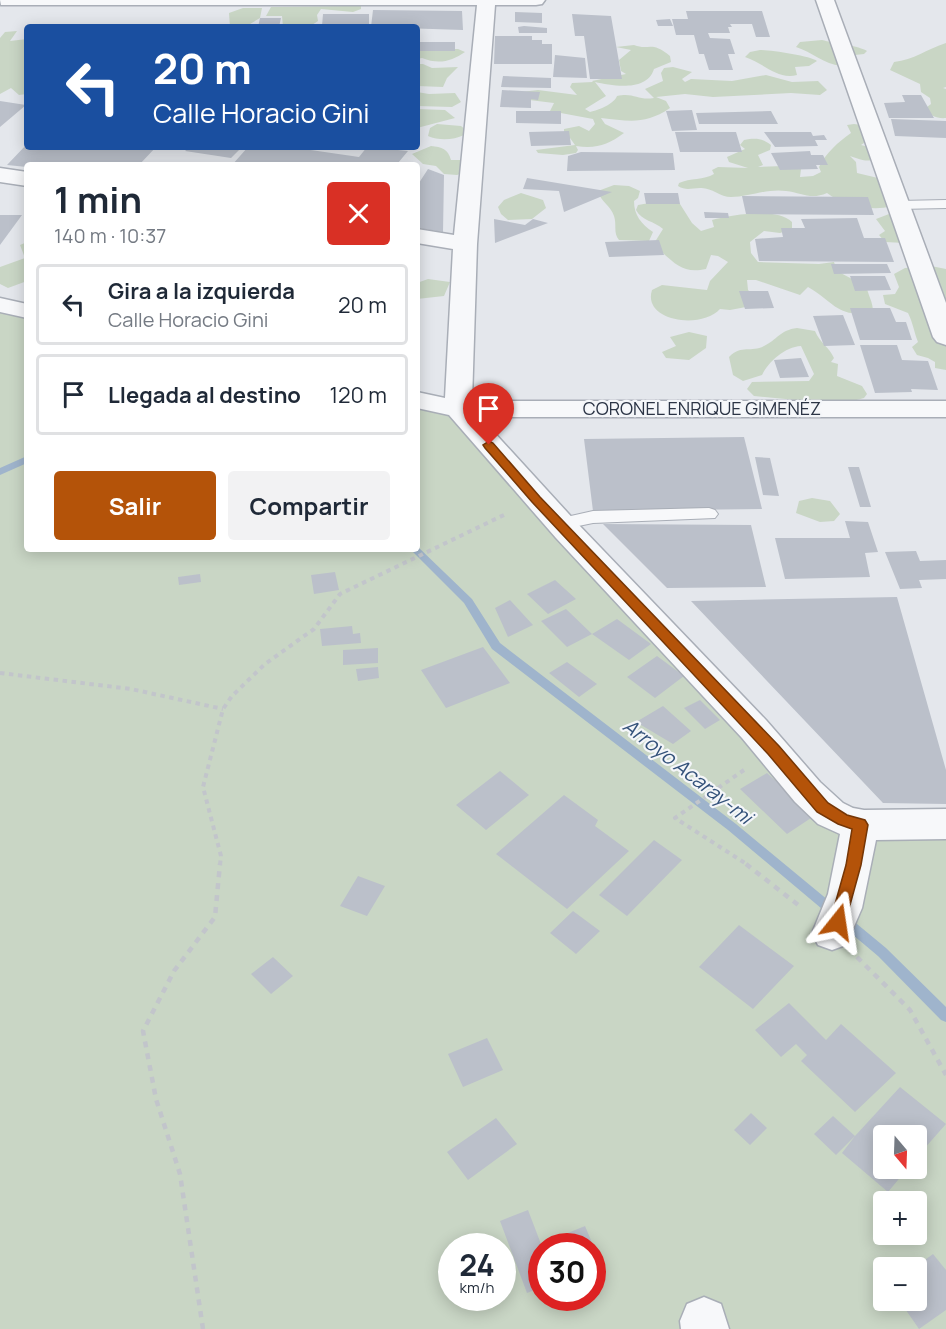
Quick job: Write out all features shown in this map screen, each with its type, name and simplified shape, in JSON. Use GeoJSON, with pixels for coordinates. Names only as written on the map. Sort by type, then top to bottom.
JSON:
{"type":"FeatureCollection","features":[{"type":"Feature","properties":{"kind":"street"},"geometry":{"type":"LineString","coordinates":[[1,0],[536,0]]}},
{"type":"Feature","properties":{"kind":"street"},"geometry":{"type":"LineString","coordinates":[[486,0],[465,244],[458,409],[536,500],[773,750],[823,808],[843,820],[860,825],[946,824]]}},
{"type":"Feature","properties":{"kind":"street"},"geometry":{"type":"LineString","coordinates":[[825,0],[946,337]]}},
{"type":"Feature","properties":{"kind":"street"},"geometry":{"type":"LineString","coordinates":[[0,175],[24,179]]}},
{"type":"Feature","properties":{"kind":"street"},"geometry":{"type":"LineString","coordinates":[[420,237],[465,244]]}},
{"type":"Feature","properties":{"kind":"street"},"geometry":{"type":"LineString","coordinates":[[0,305],[24,310]]}},
{"type":"Feature","properties":{"kind":"street","name":"CORONEL ENRIQUE GIMENÉZ"},"geometry":{"type":"LineString","coordinates":[[420,401],[458,409],[946,409]]}},
{"type":"Feature","properties":{"kind":"street"},"geometry":{"type":"LineString","coordinates":[[835,927],[854,865],[860,825]]}},
{"type":"Feature","properties":{"kind":"lane"},"geometry":{"type":"LineString","coordinates":[[899,205],[946,204]]}},
{"type":"Feature","properties":{"kind":"lane"},"geometry":{"type":"LineString","coordinates":[[559,524],[593,517],[709,514]]}},
{"type":"Feature","properties":{"kind":"path"},"geometry":{"type":"LineString","coordinates":[[203,1329],[180,1174],[156,1099],[143,1031],[174,971],[215,917],[222,856],[204,787],[223,709],[232,696],[265,664],[314,629],[340,594],[536,500]]}},
{"type":"Feature","properties":{"kind":"path"},"geometry":{"type":"LineString","coordinates":[[0,673],[131,689],[223,709]]}},
{"type":"Feature","properties":{"kind":"path"},"geometry":{"type":"LineString","coordinates":[[675,818],[724,784]]}},
{"type":"Feature","properties":{"kind":"green space"},"geometry":{"type":"Polygon","coordinates":[[[361,6],[361,9],[353,12],[321,9],[317,15],[318,21],[314,24],[283,24],[282,16],[266,16],[271,7],[361,6]]]}},
{"type":"Feature","properties":{"kind":"green space"},"geometry":{"type":"Polygon","coordinates":[[[243,8],[262,8],[260,18],[250,24],[230,24],[229,13],[243,8]]]}},
{"type":"Feature","properties":{"kind":"green space"},"geometry":{"type":"Polygon","coordinates":[[[17,31],[10,41],[24,39],[24,94],[19,95],[11,88],[0,94],[0,38],[5,32],[17,31]]]}},
{"type":"Feature","properties":{"kind":"green space"},"geometry":{"type":"Polygon","coordinates":[[[822,40],[867,51],[864,54],[846,56],[841,66],[829,63],[796,47],[800,42],[822,40]]]}},
{"type":"Feature","properties":{"kind":"green space"},"geometry":{"type":"Polygon","coordinates":[[[946,43],[946,87],[943,88],[946,89],[946,118],[943,118],[923,110],[931,104],[930,98],[921,92],[920,84],[890,70],[894,62],[908,59],[946,43]]]}},
{"type":"Feature","properties":{"kind":"green space"},"geometry":{"type":"Polygon","coordinates":[[[634,45],[658,48],[670,56],[671,62],[654,69],[650,76],[637,84],[620,86],[595,82],[606,96],[585,109],[590,112],[598,110],[610,104],[617,96],[623,95],[654,98],[645,89],[663,81],[661,73],[664,68],[673,67],[692,72],[682,79],[685,82],[691,79],[732,81],[766,75],[792,82],[818,81],[827,90],[820,95],[791,93],[713,97],[685,94],[656,97],[666,101],[670,108],[645,119],[629,121],[601,118],[605,124],[624,133],[613,141],[590,147],[576,146],[578,150],[576,153],[563,155],[538,153],[536,150],[575,145],[564,134],[564,129],[579,126],[589,131],[595,124],[593,119],[550,111],[554,103],[521,99],[521,92],[538,90],[577,95],[570,87],[572,83],[593,82],[626,74],[621,71],[619,60],[631,50],[616,47],[634,45]]]}},
{"type":"Feature","properties":{"kind":"green space"},"geometry":{"type":"Polygon","coordinates":[[[458,49],[465,52],[445,61],[434,61],[420,58],[420,50],[458,49]]]}},
{"type":"Feature","properties":{"kind":"green space"},"geometry":{"type":"Polygon","coordinates":[[[760,50],[799,55],[817,61],[809,66],[795,67],[797,75],[783,75],[745,57],[750,52],[760,50]]]}},
{"type":"Feature","properties":{"kind":"green space"},"geometry":{"type":"Polygon","coordinates":[[[420,64],[432,68],[458,67],[447,78],[443,87],[420,86],[420,64]]]}},
{"type":"Feature","properties":{"kind":"green space"},"geometry":{"type":"Polygon","coordinates":[[[420,92],[455,93],[461,102],[452,107],[420,106],[420,92]]]}},
{"type":"Feature","properties":{"kind":"green space"},"geometry":{"type":"Polygon","coordinates":[[[420,109],[445,110],[455,118],[420,127],[420,109]]]}},
{"type":"Feature","properties":{"kind":"green space"},"geometry":{"type":"Polygon","coordinates":[[[437,124],[461,126],[466,130],[464,135],[451,139],[437,139],[428,136],[430,128],[437,124]]]}},
{"type":"Feature","properties":{"kind":"green space"},"geometry":{"type":"Polygon","coordinates":[[[847,125],[861,125],[867,141],[861,145],[869,147],[879,158],[868,161],[850,156],[856,162],[857,173],[878,178],[891,206],[867,208],[841,201],[827,193],[811,196],[772,191],[731,197],[704,188],[686,189],[678,186],[683,181],[710,176],[714,174],[712,170],[718,167],[748,168],[729,162],[727,157],[745,149],[740,145],[744,140],[752,139],[771,145],[770,150],[758,155],[763,165],[758,167],[784,166],[801,169],[800,177],[813,176],[821,172],[819,167],[829,152],[851,133],[847,125]]]}},
{"type":"Feature","properties":{"kind":"green space"},"geometry":{"type":"Polygon","coordinates":[[[431,146],[444,149],[451,160],[465,160],[471,170],[457,175],[444,174],[436,166],[423,164],[412,154],[431,146]]]}},
{"type":"Feature","properties":{"kind":"green space"},"geometry":{"type":"Polygon","coordinates":[[[614,185],[629,186],[640,191],[638,198],[634,201],[634,206],[639,219],[653,232],[649,241],[619,240],[617,237],[614,216],[598,191],[614,185]]]}},
{"type":"Feature","properties":{"kind":"green space"},"geometry":{"type":"Polygon","coordinates":[[[521,193],[543,200],[546,208],[532,219],[508,220],[501,214],[498,207],[504,200],[521,193]]]}},
{"type":"Feature","properties":{"kind":"green space"},"geometry":{"type":"Polygon","coordinates":[[[661,201],[680,204],[692,223],[701,231],[714,227],[712,220],[731,216],[765,213],[785,217],[792,222],[792,229],[780,233],[764,231],[750,242],[751,253],[758,262],[819,264],[834,262],[837,271],[852,279],[866,280],[873,310],[862,313],[845,312],[808,287],[800,295],[756,280],[747,280],[748,290],[752,294],[746,307],[720,309],[700,319],[675,319],[664,315],[651,301],[652,290],[662,285],[707,290],[710,281],[728,262],[711,255],[706,269],[690,270],[677,265],[653,245],[663,229],[641,216],[636,210],[638,205],[661,201]]]}},
{"type":"Feature","properties":{"kind":"green space"},"geometry":{"type":"Polygon","coordinates":[[[889,214],[901,216],[905,243],[885,242],[879,235],[885,231],[876,219],[889,214]]]}},
{"type":"Feature","properties":{"kind":"green space"},"geometry":{"type":"Polygon","coordinates":[[[24,243],[24,255],[20,245],[24,243]]]}},
{"type":"Feature","properties":{"kind":"green space"},"geometry":{"type":"Polygon","coordinates":[[[24,258],[24,282],[8,288],[0,284],[0,267],[24,258]]]}},
{"type":"Feature","properties":{"kind":"green space"},"geometry":{"type":"Polygon","coordinates":[[[931,266],[946,269],[946,370],[935,368],[935,362],[917,355],[912,347],[918,342],[908,313],[885,304],[883,295],[895,294],[899,287],[894,274],[905,268],[931,266]]]}},
{"type":"Feature","properties":{"kind":"green space"},"geometry":{"type":"Polygon","coordinates":[[[428,279],[450,282],[444,296],[420,299],[420,282],[428,279]]]}},
{"type":"Feature","properties":{"kind":"green space"},"geometry":{"type":"Polygon","coordinates":[[[0,308],[24,313],[24,552],[420,552],[420,397],[459,405],[836,819],[946,820],[946,1329],[0,1329],[0,308]]]}},
{"type":"Feature","properties":{"kind":"green space"},"geometry":{"type":"Polygon","coordinates":[[[797,328],[815,331],[834,358],[831,362],[838,364],[837,376],[862,386],[867,394],[864,398],[853,401],[851,414],[823,416],[806,401],[754,396],[747,389],[752,382],[809,381],[814,374],[801,346],[789,349],[778,356],[762,375],[743,381],[733,375],[729,357],[734,353],[759,348],[786,331],[797,328]]]}},
{"type":"Feature","properties":{"kind":"green space"},"geometry":{"type":"Polygon","coordinates":[[[689,332],[707,336],[706,348],[689,360],[666,358],[662,352],[676,346],[670,337],[689,332]]]}},
{"type":"Feature","properties":{"kind":"green space"},"geometry":{"type":"Polygon","coordinates":[[[812,498],[830,501],[840,514],[834,521],[820,522],[796,513],[799,501],[812,498]]]}},
{"type":"Feature","properties":{"kind":"building"},"geometry":{"type":"Polygon","coordinates":[[[373,10],[462,11],[463,30],[420,29],[420,24],[371,24],[373,10]]]}},
{"type":"Feature","properties":{"kind":"building"},"geometry":{"type":"Polygon","coordinates":[[[686,11],[762,11],[770,37],[756,37],[752,24],[730,24],[732,27],[728,27],[730,33],[708,33],[710,38],[730,39],[735,54],[728,54],[733,70],[709,70],[704,54],[699,54],[694,35],[676,35],[672,19],[688,19],[686,11]]]}},
{"type":"Feature","properties":{"kind":"building"},"geometry":{"type":"Polygon","coordinates":[[[515,12],[542,13],[542,23],[515,22],[515,12]]]}},
{"type":"Feature","properties":{"kind":"building"},"geometry":{"type":"Polygon","coordinates":[[[323,14],[369,14],[369,24],[322,24],[323,14]]]}},
{"type":"Feature","properties":{"kind":"building"},"geometry":{"type":"Polygon","coordinates":[[[572,14],[611,16],[622,79],[590,79],[584,36],[575,36],[572,14]]]}},
{"type":"Feature","properties":{"kind":"building"},"geometry":{"type":"Polygon","coordinates":[[[260,18],[281,18],[280,24],[259,24],[260,18]]]}},
{"type":"Feature","properties":{"kind":"building"},"geometry":{"type":"Polygon","coordinates":[[[670,19],[673,26],[658,26],[656,20],[670,19]]]}},
{"type":"Feature","properties":{"kind":"building"},"geometry":{"type":"Polygon","coordinates":[[[518,27],[547,28],[547,33],[519,33],[518,27]]]}},
{"type":"Feature","properties":{"kind":"building"},"geometry":{"type":"Polygon","coordinates":[[[495,36],[532,36],[532,40],[542,40],[542,44],[552,44],[552,64],[494,64],[495,36]]]}},
{"type":"Feature","properties":{"kind":"building"},"geometry":{"type":"Polygon","coordinates":[[[420,42],[455,42],[455,51],[420,51],[420,42]]]}},
{"type":"Feature","properties":{"kind":"building"},"geometry":{"type":"Polygon","coordinates":[[[555,55],[585,58],[587,78],[553,77],[555,55]]]}},
{"type":"Feature","properties":{"kind":"building"},"geometry":{"type":"Polygon","coordinates":[[[503,76],[551,78],[551,88],[501,87],[503,76]]]}},
{"type":"Feature","properties":{"kind":"building"},"geometry":{"type":"Polygon","coordinates":[[[502,90],[540,92],[538,100],[531,99],[531,108],[500,107],[502,90]]]}},
{"type":"Feature","properties":{"kind":"building"},"geometry":{"type":"Polygon","coordinates":[[[902,95],[921,95],[934,118],[889,118],[884,103],[905,102],[902,95]]]}},
{"type":"Feature","properties":{"kind":"building"},"geometry":{"type":"Polygon","coordinates":[[[0,101],[24,105],[24,107],[0,127],[0,101]]]}},
{"type":"Feature","properties":{"kind":"building"},"geometry":{"type":"Polygon","coordinates":[[[692,110],[697,130],[672,131],[666,111],[692,110]]]}},
{"type":"Feature","properties":{"kind":"building"},"geometry":{"type":"Polygon","coordinates":[[[516,111],[561,111],[561,124],[516,123],[516,111]]]}},
{"type":"Feature","properties":{"kind":"building"},"geometry":{"type":"Polygon","coordinates":[[[771,111],[778,124],[699,124],[696,113],[771,111]]]}},
{"type":"Feature","properties":{"kind":"building"},"geometry":{"type":"Polygon","coordinates":[[[891,119],[946,121],[946,138],[895,136],[891,119]]]}},
{"type":"Feature","properties":{"kind":"building"},"geometry":{"type":"Polygon","coordinates":[[[569,131],[571,145],[531,146],[529,132],[569,131]]]}},
{"type":"Feature","properties":{"kind":"building"},"geometry":{"type":"Polygon","coordinates":[[[675,132],[736,132],[742,152],[680,152],[675,132]]]}},
{"type":"Feature","properties":{"kind":"building"},"geometry":{"type":"Polygon","coordinates":[[[764,132],[811,132],[813,136],[824,135],[827,140],[815,140],[818,146],[775,147],[764,132]]]}},
{"type":"Feature","properties":{"kind":"building"},"geometry":{"type":"Polygon","coordinates":[[[24,147],[24,150],[153,150],[142,162],[24,162],[24,167],[7,165],[24,147]]]}},
{"type":"Feature","properties":{"kind":"building"},"geometry":{"type":"Polygon","coordinates":[[[186,150],[239,150],[231,158],[186,150]]]}},
{"type":"Feature","properties":{"kind":"building"},"geometry":{"type":"Polygon","coordinates":[[[245,150],[311,150],[359,157],[365,150],[408,151],[399,162],[235,162],[245,150]]]}},
{"type":"Feature","properties":{"kind":"building"},"geometry":{"type":"Polygon","coordinates":[[[810,151],[811,155],[823,155],[828,165],[816,165],[818,169],[780,170],[771,153],[810,151]]]}},
{"type":"Feature","properties":{"kind":"building"},"geometry":{"type":"Polygon","coordinates":[[[581,152],[673,153],[675,170],[567,171],[568,156],[581,152]]]}},
{"type":"Feature","properties":{"kind":"building"},"geometry":{"type":"Polygon","coordinates":[[[428,169],[444,175],[443,232],[420,228],[420,181],[428,169]]]}},
{"type":"Feature","properties":{"kind":"building"},"geometry":{"type":"Polygon","coordinates":[[[527,178],[612,192],[564,212],[559,191],[523,189],[527,178]]]}},
{"type":"Feature","properties":{"kind":"building"},"geometry":{"type":"Polygon","coordinates":[[[644,193],[678,193],[680,204],[646,204],[644,193]]]}},
{"type":"Feature","properties":{"kind":"building"},"geometry":{"type":"Polygon","coordinates":[[[742,196],[868,197],[874,215],[746,214],[742,196]]]}},
{"type":"Feature","properties":{"kind":"building"},"geometry":{"type":"Polygon","coordinates":[[[704,212],[728,213],[729,218],[705,218],[704,212]]]}},
{"type":"Feature","properties":{"kind":"building"},"geometry":{"type":"Polygon","coordinates":[[[0,215],[22,215],[0,245],[0,215]]]}},
{"type":"Feature","properties":{"kind":"building"},"geometry":{"type":"Polygon","coordinates":[[[857,218],[864,238],[885,238],[894,262],[759,261],[755,239],[783,237],[781,228],[805,228],[801,219],[857,218]]]}},
{"type":"Feature","properties":{"kind":"building"},"geometry":{"type":"Polygon","coordinates":[[[494,219],[525,225],[533,219],[548,223],[495,243],[494,219]]]}},
{"type":"Feature","properties":{"kind":"building"},"geometry":{"type":"Polygon","coordinates":[[[659,240],[664,255],[609,257],[605,242],[659,240]]]}},
{"type":"Feature","properties":{"kind":"building"},"geometry":{"type":"Polygon","coordinates":[[[831,264],[887,264],[891,273],[834,274],[831,264]]]}},
{"type":"Feature","properties":{"kind":"building"},"geometry":{"type":"Polygon","coordinates":[[[850,276],[885,276],[891,290],[855,291],[850,276]]]}},
{"type":"Feature","properties":{"kind":"building"},"geometry":{"type":"Polygon","coordinates":[[[739,291],[768,291],[774,308],[745,309],[739,291]]]}},
{"type":"Feature","properties":{"kind":"building"},"geometry":{"type":"Polygon","coordinates":[[[850,308],[890,308],[896,322],[906,322],[912,340],[860,340],[850,308]]]}},
{"type":"Feature","properties":{"kind":"building"},"geometry":{"type":"Polygon","coordinates":[[[843,315],[855,345],[824,346],[813,316],[843,315]]]}},
{"type":"Feature","properties":{"kind":"building"},"geometry":{"type":"Polygon","coordinates":[[[860,345],[897,345],[902,360],[928,361],[938,390],[911,389],[912,392],[875,393],[860,345]]]}},
{"type":"Feature","properties":{"kind":"building"},"geometry":{"type":"Polygon","coordinates":[[[801,358],[809,377],[780,378],[774,360],[801,358]]]}},
{"type":"Feature","properties":{"kind":"building"},"geometry":{"type":"Polygon","coordinates":[[[744,437],[762,509],[593,511],[584,439],[744,437]]]}},
{"type":"Feature","properties":{"kind":"building"},"geometry":{"type":"Polygon","coordinates":[[[755,457],[770,458],[779,496],[763,495],[755,457]]]}},
{"type":"Feature","properties":{"kind":"building"},"geometry":{"type":"Polygon","coordinates":[[[848,467],[859,467],[871,507],[860,507],[848,467]]]}},
{"type":"Feature","properties":{"kind":"building"},"geometry":{"type":"Polygon","coordinates":[[[845,521],[868,522],[878,552],[865,553],[870,577],[785,579],[775,538],[850,538],[845,521]]]}},
{"type":"Feature","properties":{"kind":"building"},"geometry":{"type":"Polygon","coordinates":[[[603,524],[751,525],[766,587],[667,588],[603,524]]]}},
{"type":"Feature","properties":{"kind":"building"},"geometry":{"type":"Polygon","coordinates":[[[916,551],[920,561],[946,560],[946,579],[919,580],[922,588],[900,589],[885,552],[916,551]]]}},
{"type":"Feature","properties":{"kind":"building"},"geometry":{"type":"Polygon","coordinates":[[[335,572],[339,590],[314,594],[311,575],[335,572]]]}},
{"type":"Feature","properties":{"kind":"building"},"geometry":{"type":"Polygon","coordinates":[[[200,574],[201,582],[179,585],[178,577],[200,574]]]}},
{"type":"Feature","properties":{"kind":"building"},"geometry":{"type":"Polygon","coordinates":[[[555,580],[576,599],[548,614],[527,594],[555,580]]]}},
{"type":"Feature","properties":{"kind":"building"},"geometry":{"type":"Polygon","coordinates":[[[897,597],[946,770],[946,804],[883,803],[691,601],[897,597]]]}},
{"type":"Feature","properties":{"kind":"building"},"geometry":{"type":"Polygon","coordinates":[[[510,600],[533,625],[508,637],[495,608],[510,600]]]}},
{"type":"Feature","properties":{"kind":"building"},"geometry":{"type":"Polygon","coordinates":[[[566,609],[592,634],[567,647],[541,621],[566,609]]]}},
{"type":"Feature","properties":{"kind":"building"},"geometry":{"type":"Polygon","coordinates":[[[617,619],[651,644],[629,660],[592,634],[617,619]]]}},
{"type":"Feature","properties":{"kind":"building"},"geometry":{"type":"Polygon","coordinates":[[[352,626],[353,634],[360,633],[361,643],[322,646],[320,629],[352,626]]]}},
{"type":"Feature","properties":{"kind":"building"},"geometry":{"type":"Polygon","coordinates":[[[483,647],[510,683],[446,708],[421,670],[483,647]]]}},
{"type":"Feature","properties":{"kind":"building"},"geometry":{"type":"Polygon","coordinates":[[[378,648],[378,663],[343,665],[343,650],[378,648]]]}},
{"type":"Feature","properties":{"kind":"building"},"geometry":{"type":"Polygon","coordinates":[[[657,656],[684,676],[655,698],[627,677],[657,656]]]}},
{"type":"Feature","properties":{"kind":"building"},"geometry":{"type":"Polygon","coordinates":[[[567,662],[597,684],[579,697],[549,673],[567,662]]]}},
{"type":"Feature","properties":{"kind":"building"},"geometry":{"type":"Polygon","coordinates":[[[378,667],[379,678],[358,681],[356,669],[378,667]]]}},
{"type":"Feature","properties":{"kind":"building"},"geometry":{"type":"Polygon","coordinates":[[[700,700],[720,720],[705,729],[684,708],[700,700]]]}},
{"type":"Feature","properties":{"kind":"building"},"geometry":{"type":"Polygon","coordinates":[[[663,706],[691,731],[673,744],[636,722],[663,706]]]}},
{"type":"Feature","properties":{"kind":"building"},"geometry":{"type":"Polygon","coordinates":[[[500,771],[529,795],[486,830],[456,805],[500,771]]]}},
{"type":"Feature","properties":{"kind":"building"},"geometry":{"type":"Polygon","coordinates":[[[767,773],[814,816],[787,834],[740,789],[767,773]]]}},
{"type":"Feature","properties":{"kind":"building"},"geometry":{"type":"Polygon","coordinates":[[[564,795],[598,820],[595,826],[629,851],[567,909],[496,854],[564,795]]]}},
{"type":"Feature","properties":{"kind":"building"},"geometry":{"type":"Polygon","coordinates":[[[654,840],[682,860],[627,916],[599,895],[654,840]]]}},
{"type":"Feature","properties":{"kind":"building"},"geometry":{"type":"Polygon","coordinates":[[[358,876],[385,886],[367,916],[340,906],[358,876]]]}},
{"type":"Feature","properties":{"kind":"building"},"geometry":{"type":"Polygon","coordinates":[[[573,911],[600,931],[576,954],[550,933],[573,911]]]}},
{"type":"Feature","properties":{"kind":"building"},"geometry":{"type":"Polygon","coordinates":[[[739,925],[794,966],[753,1009],[699,967],[739,925]]]}},
{"type":"Feature","properties":{"kind":"building"},"geometry":{"type":"Polygon","coordinates":[[[273,957],[293,976],[271,994],[251,974],[273,957]]]}},
{"type":"Feature","properties":{"kind":"building"},"geometry":{"type":"Polygon","coordinates":[[[789,1003],[826,1040],[841,1024],[896,1073],[855,1112],[801,1061],[807,1055],[796,1044],[781,1057],[755,1030],[789,1003]]]}},
{"type":"Feature","properties":{"kind":"building"},"geometry":{"type":"Polygon","coordinates":[[[487,1038],[503,1070],[463,1087],[448,1054],[487,1038]]]}},
{"type":"Feature","properties":{"kind":"building"},"geometry":{"type":"Polygon","coordinates":[[[900,1087],[946,1124],[927,1146],[927,1125],[873,1125],[873,1179],[899,1179],[889,1191],[887,1191],[842,1153],[900,1087]]]}},
{"type":"Feature","properties":{"kind":"building"},"geometry":{"type":"Polygon","coordinates":[[[751,1113],[767,1128],[750,1145],[734,1130],[751,1113]]]}},
{"type":"Feature","properties":{"kind":"building"},"geometry":{"type":"Polygon","coordinates":[[[833,1116],[855,1136],[836,1155],[814,1134],[833,1116]]]}},
{"type":"Feature","properties":{"kind":"building"},"geometry":{"type":"Polygon","coordinates":[[[496,1118],[517,1144],[468,1180],[447,1152],[496,1118]]]}},
{"type":"Feature","properties":{"kind":"building"},"geometry":{"type":"Polygon","coordinates":[[[528,1210],[537,1233],[528,1233],[527,1293],[516,1264],[516,1233],[504,1233],[500,1221],[528,1210]]]}},
{"type":"Feature","properties":{"kind":"building"},"geometry":{"type":"Polygon","coordinates":[[[585,1226],[588,1233],[568,1233],[585,1226]]]}},
{"type":"Feature","properties":{"kind":"building"},"geometry":{"type":"Polygon","coordinates":[[[933,1254],[946,1270],[946,1310],[919,1329],[907,1311],[927,1311],[927,1258],[933,1254]]]}},
{"type":"Feature","properties":{"kind":"waterway","name":"Arroyo Acaray-mi"},"geometry":{"type":"LineString","coordinates":[[0,472],[24,460]]}},
{"type":"Feature","properties":{"kind":"waterway","name":"Arroyo Acaray-mi"},"geometry":{"type":"LineString","coordinates":[[418,552],[468,601],[496,646],[732,827],[882,952],[946,1016]]}},
{"type":"Feature","properties":{"kind":"route"},"geometry":{"type":"LineString","coordinates":[[489,445],[536,500],[773,750],[823,808],[843,820],[860,825],[854,865],[838,922]]}}]}
